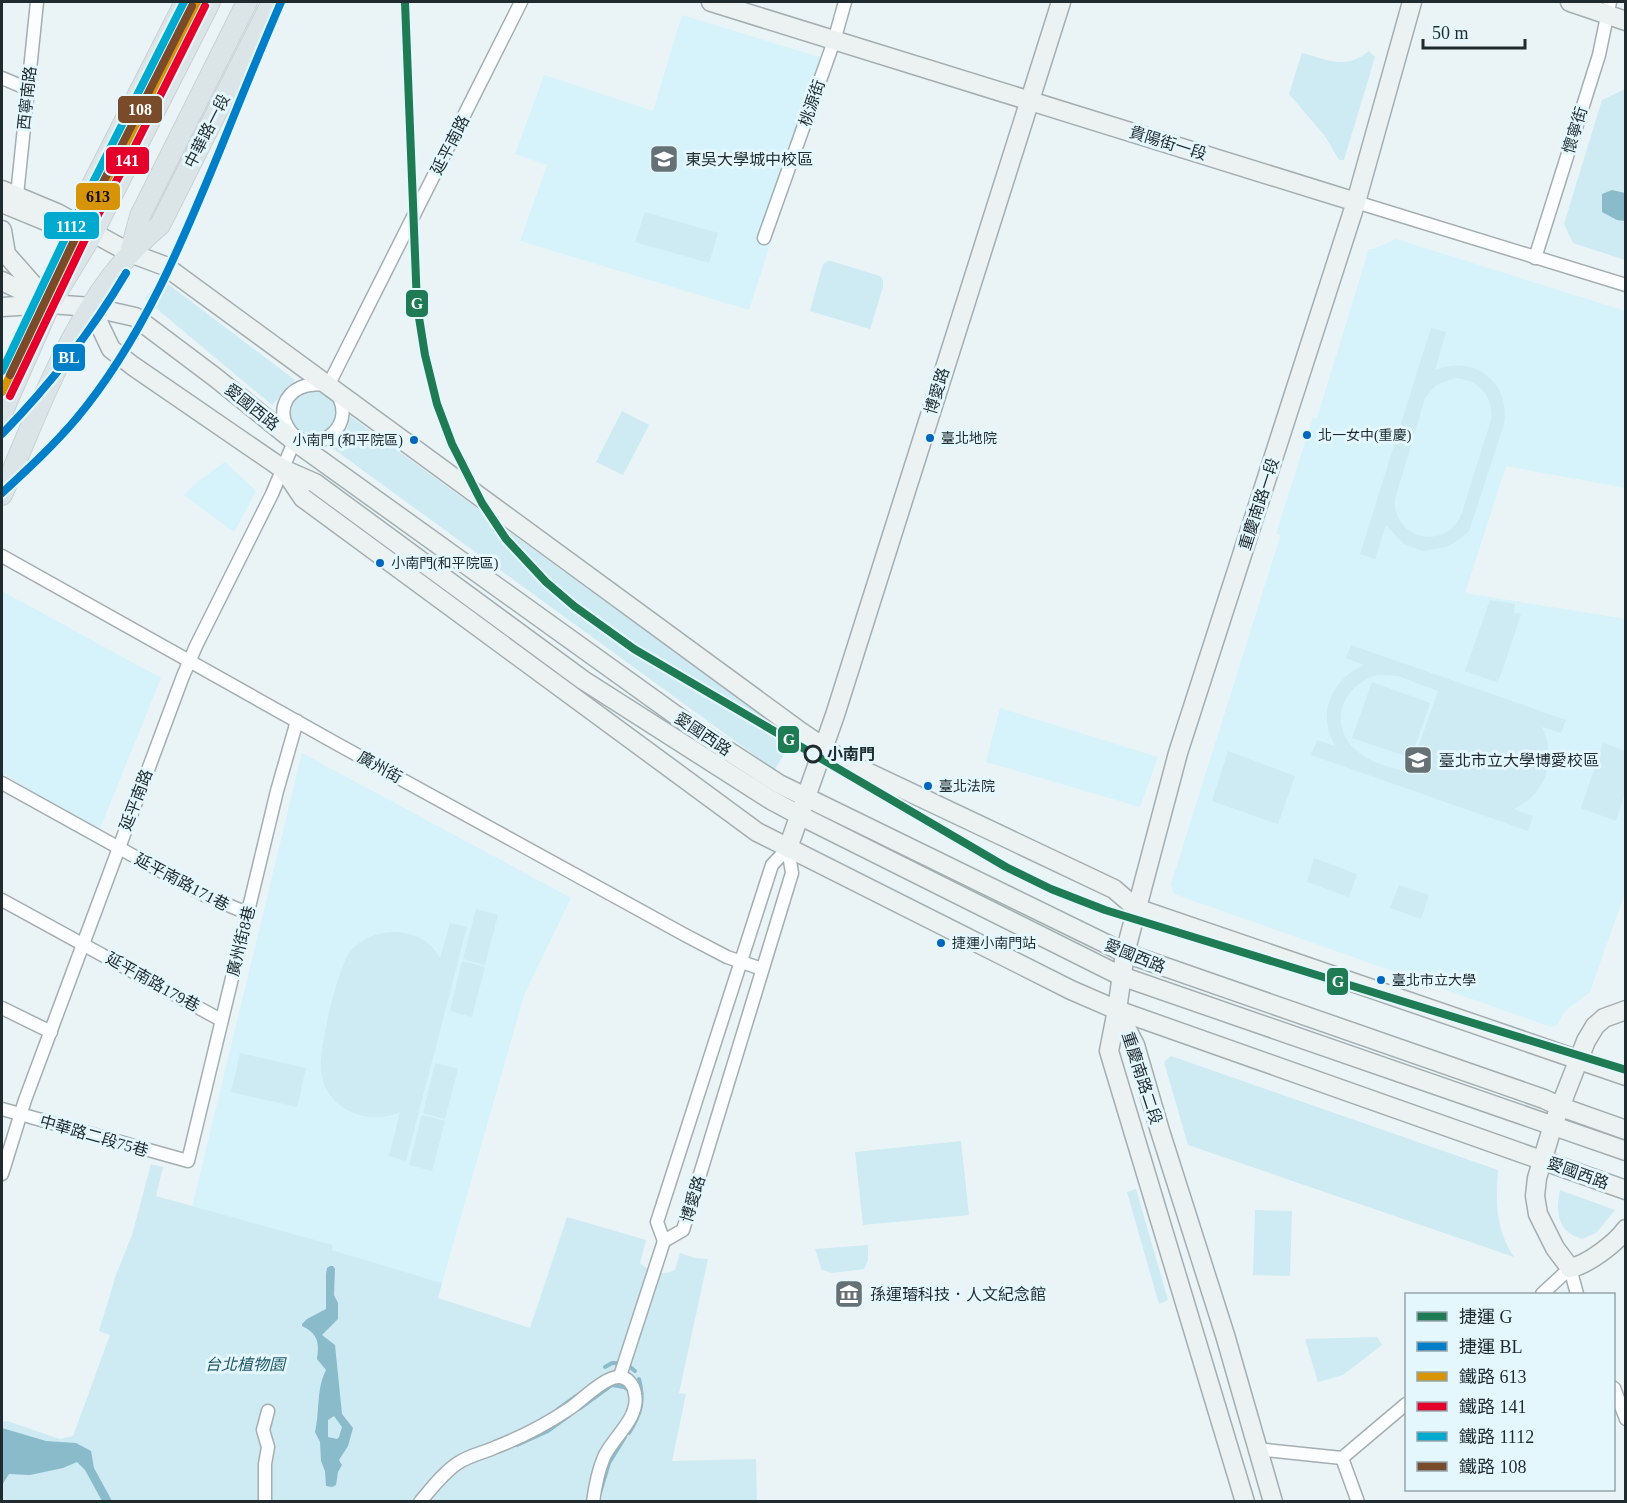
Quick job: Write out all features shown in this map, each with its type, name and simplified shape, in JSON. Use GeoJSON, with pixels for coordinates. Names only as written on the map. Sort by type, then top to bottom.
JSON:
{"type":"FeatureCollection","features":[{"type":"Feature","properties":{"kind":"main road"},"geometry":{"type":"LineString","coordinates":[[93,232],[90,189],[185,2]]}},
{"type":"Feature","properties":{"kind":"main road"},"geometry":{"type":"LineString","coordinates":[[2,413],[50,304],[93,232],[210,2]]}},
{"type":"Feature","properties":{"kind":"main road","name":"中華路一段"},"geometry":{"type":"LineString","coordinates":[[130,253],[140,216],[247,2]]}},
{"type":"Feature","properties":{"kind":"main road","name":"中華路一段"},"geometry":{"type":"LineString","coordinates":[[2,495],[55,374],[91,307],[130,253],[160,225],[272,2]]}},
{"type":"Feature","properties":{"kind":"main road","name":"貴陽街一段"},"geometry":{"type":"LineString","coordinates":[[711,2],[1356,202]]}},
{"type":"Feature","properties":{"kind":"main road","name":"博愛路"},"geometry":{"type":"LineString","coordinates":[[788,848],[835,715],[1061,2]]}},
{"type":"Feature","properties":{"kind":"main road","name":"重慶南路一段"},"geometry":{"type":"LineString","coordinates":[[1117,1010],[1125,953],[1178,753],[1356,202],[1412,2]]}},
{"type":"Feature","properties":{"kind":"main road"},"geometry":{"type":"LineString","coordinates":[[1570,2],[1608,8],[1626,21]]}},
{"type":"Feature","properties":{"kind":"main road"},"geometry":{"type":"LineString","coordinates":[[6,196],[51,224],[93,232],[130,253],[165,266],[801,732],[844,761],[1114,889],[1136,908],[1626,1076]]}},
{"type":"Feature","properties":{"kind":"main road"},"geometry":{"type":"LineString","coordinates":[[2,230],[6,254],[50,304]]}},
{"type":"Feature","properties":{"kind":"main road"},"geometry":{"type":"LineString","coordinates":[[2,281],[50,304]]}},
{"type":"Feature","properties":{"kind":"main road"},"geometry":{"type":"LineString","coordinates":[[2,307],[50,304],[91,307]]}},
{"type":"Feature","properties":{"kind":"main road","name":"愛國西路"},"geometry":{"type":"LineString","coordinates":[[91,307],[135,316],[295,439],[702,734],[779,784],[1125,953],[1544,1099],[1626,1130]]}},
{"type":"Feature","properties":{"kind":"main road","name":"愛國西路"},"geometry":{"type":"LineString","coordinates":[[91,307],[111,348],[133,366],[283,469],[315,483],[583,680],[771,800],[1121,976],[1626,1151]]}},
{"type":"Feature","properties":{"kind":"main road","name":"愛國西路"},"geometry":{"type":"LineString","coordinates":[[283,469],[303,498],[757,832],[1071,990],[1117,1010],[1626,1190]]}},
{"type":"Feature","properties":{"kind":"main road","name":"重慶南路二段"},"geometry":{"type":"LineString","coordinates":[[1117,1010],[1135,1045],[1225,1335],[1273,1502]]}},
{"type":"Feature","properties":{"kind":"main road","name":"重慶南路二段"},"geometry":{"type":"LineString","coordinates":[[1117,1010],[1108,1051],[1245,1502]]}},
{"type":"Feature","properties":{"kind":"main road"},"geometry":{"type":"LineString","coordinates":[[1626,1010],[1604,1018],[1595,1026],[1578,1059],[1537,1178],[1535,1196],[1538,1214],[1555,1248],[1570,1268],[1577,1267],[1614,1242],[1626,1229]]}},
{"type":"Feature","properties":{"kind":"street","name":"西寧南路"},"geometry":{"type":"LineString","coordinates":[[6,196],[28,89],[36,2]]}},
{"type":"Feature","properties":{"kind":"street","name":"延平南路"},"geometry":{"type":"LineString","coordinates":[[328,384],[521,2]]}},
{"type":"Feature","properties":{"kind":"street","name":"桃源街"},"geometry":{"type":"LineString","coordinates":[[764,238],[834,41],[845,2]]}},
{"type":"Feature","properties":{"kind":"street","name":"懷寧街"},"geometry":{"type":"LineString","coordinates":[[1535,258],[1599,55],[1608,8]]}},
{"type":"Feature","properties":{"kind":"street"},"geometry":{"type":"LineString","coordinates":[[2,78],[28,89]]}},
{"type":"Feature","properties":{"kind":"street","name":"貴陽街一段"},"geometry":{"type":"LineString","coordinates":[[1356,202],[1626,285]]}},
{"type":"Feature","properties":{"kind":"street"},"geometry":{"type":"LineString","coordinates":[[328,384],[337,393],[344,413],[337,430],[323,440],[314,442],[295,439],[284,421],[284,405],[289,396],[306,385],[328,384]]}},
{"type":"Feature","properties":{"kind":"street","name":"延平南路"},"geometry":{"type":"LineString","coordinates":[[2,1174],[20,1115],[189,662],[272,494],[295,439]]}},
{"type":"Feature","properties":{"kind":"street","name":"廣州街"},"geometry":{"type":"LineString","coordinates":[[2,556],[189,662],[668,926],[727,957],[762,969]]}},
{"type":"Feature","properties":{"kind":"street","name":"廣州街8巷"},"geometry":{"type":"LineString","coordinates":[[188,1161],[247,913],[297,721]]}},
{"type":"Feature","properties":{"kind":"street","name":"延平南路171巷"},"geometry":{"type":"LineString","coordinates":[[2,783],[204,895],[237,911],[247,913]]}},
{"type":"Feature","properties":{"kind":"street","name":"博愛路"},"geometry":{"type":"LineString","coordinates":[[788,848],[792,873],[683,1230],[664,1241],[657,1221],[772,865],[788,848]]}},
{"type":"Feature","properties":{"kind":"street","name":"延平南路179巷"},"geometry":{"type":"LineString","coordinates":[[2,900],[221,1020]]}},
{"type":"Feature","properties":{"kind":"street"},"geometry":{"type":"LineString","coordinates":[[2,1008],[51,1032]]}},
{"type":"Feature","properties":{"kind":"street","name":"中華路二段75巷"},"geometry":{"type":"LineString","coordinates":[[2,1109],[188,1161]]}},
{"type":"Feature","properties":{"kind":"street"},"geometry":{"type":"LineString","coordinates":[[620,1376],[664,1241]]}},
{"type":"Feature","properties":{"kind":"street"},"geometry":{"type":"LineString","coordinates":[[1543,1293],[1570,1268],[1577,1293]]}},
{"type":"Feature","properties":{"kind":"street"},"geometry":{"type":"LineString","coordinates":[[420,1502],[456,1464],[472,1455],[493,1449],[538,1428],[610,1379],[620,1376],[628,1380],[635,1391],[636,1403],[628,1423],[604,1457],[593,1502]]}},
{"type":"Feature","properties":{"kind":"street"},"geometry":{"type":"LineString","coordinates":[[1615,1391],[1626,1419]]}},
{"type":"Feature","properties":{"kind":"street"},"geometry":{"type":"LineString","coordinates":[[1258,1452],[1266,1450],[1342,1458],[1405,1406]]}},
{"type":"Feature","properties":{"kind":"street"},"geometry":{"type":"LineString","coordinates":[[265,1502],[265,1464],[268,1447],[263,1430],[268,1411]]}},
{"type":"Feature","properties":{"kind":"street"},"geometry":{"type":"LineString","coordinates":[[1342,1458],[1358,1502]]}},
{"type":"Feature","properties":{"kind":"shaded area","name":"東吳大學城中校區"},"geometry":{"type":"Polygon","coordinates":[[[682,15],[829,60],[749,310],[520,241],[547,165],[515,154],[544,75],[653,111],[682,15]]]}},
{"type":"Feature","properties":{"kind":"shaded area","name":"臺北市立大學博愛校區"},"geometry":{"type":"Polygon","coordinates":[[[1396,239],[1625,311],[1625,488],[1506,466],[1465,593],[1625,619],[1625,893],[1590,992],[1565,1011],[1557,1025],[1551,1027],[1174,894],[1171,884],[1280,537],[1276,534],[1313,417],[1317,418],[1369,249],[1396,239]]]}},
{"type":"Feature","properties":{"kind":"shaded area"},"geometry":{"type":"Polygon","coordinates":[[[225,462],[256,491],[234,532],[184,495],[197,482],[225,462]]]}},
{"type":"Feature","properties":{"kind":"shaded area"},"geometry":{"type":"Polygon","coordinates":[[[2,591],[161,678],[99,831],[2,773],[2,591]]]}},
{"type":"Feature","properties":{"kind":"shaded area"},"geometry":{"type":"Polygon","coordinates":[[[1000,708],[1158,757],[1140,807],[986,762],[1000,708]]]}},
{"type":"Feature","properties":{"kind":"shaded area"},"geometry":{"type":"Polygon","coordinates":[[[302,753],[571,898],[524,995],[442,1283],[332,1250],[333,1245],[192,1207],[302,753]]]}},
{"type":"Feature","properties":{"kind":"green space"},"geometry":{"type":"Polygon","coordinates":[[[1369,51],[1375,57],[1344,160],[1339,160],[1325,136],[1289,94],[1302,53],[1345,62],[1361,57],[1369,51]]]}},
{"type":"Feature","properties":{"kind":"green space"},"geometry":{"type":"Polygon","coordinates":[[[1625,89],[1625,260],[1573,243],[1564,224],[1602,100],[1625,89]]]}},
{"type":"Feature","properties":{"kind":"green space"},"geometry":{"type":"Polygon","coordinates":[[[645,212],[718,233],[709,263],[635,242],[645,212]]]}},
{"type":"Feature","properties":{"kind":"green space"},"geometry":{"type":"Polygon","coordinates":[[[828,261],[880,276],[883,280],[870,329],[810,311],[823,264],[828,261]]]}},
{"type":"Feature","properties":{"kind":"green space"},"geometry":{"type":"Polygon","coordinates":[[[160,278],[295,380],[272,405],[145,299],[160,278]]]}},
{"type":"Feature","properties":{"kind":"green space"},"geometry":{"type":"Polygon","coordinates":[[[1431,328],[1446,332],[1435,370],[1449,366],[1463,366],[1487,375],[1496,384],[1505,409],[1504,424],[1469,531],[1447,547],[1423,551],[1404,544],[1386,525],[1375,559],[1360,554],[1431,328]],[[1455,378],[1436,385],[1425,398],[1395,499],[1401,523],[1418,535],[1430,537],[1441,535],[1458,521],[1491,420],[1490,403],[1483,390],[1463,379],[1455,378]]]}},
{"type":"Feature","properties":{"kind":"green space"},"geometry":{"type":"Polygon","coordinates":[[[313,391],[329,398],[336,414],[329,430],[313,437],[297,430],[290,414],[297,398],[313,391]]]}},
{"type":"Feature","properties":{"kind":"green space"},"geometry":{"type":"Polygon","coordinates":[[[622,411],[649,425],[623,475],[596,462],[622,411]]]}},
{"type":"Feature","properties":{"kind":"green space"},"geometry":{"type":"Polygon","coordinates":[[[350,416],[793,738],[775,770],[328,445],[338,441],[344,435],[350,416]]]}},
{"type":"Feature","properties":{"kind":"green space"},"geometry":{"type":"Polygon","coordinates":[[[1490,600],[1515,604],[1514,613],[1521,614],[1500,677],[1496,682],[1465,671],[1490,600]]]}},
{"type":"Feature","properties":{"kind":"green space"},"geometry":{"type":"Polygon","coordinates":[[[1351,645],[1566,720],[1561,733],[1542,727],[1549,751],[1546,774],[1534,795],[1513,809],[1533,816],[1528,831],[1311,755],[1317,740],[1335,746],[1327,718],[1330,699],[1347,675],[1364,665],[1346,658],[1351,645]],[[1378,675],[1355,687],[1347,696],[1341,719],[1348,742],[1363,756],[1409,773],[1438,691],[1398,676],[1378,675]]]}},
{"type":"Feature","properties":{"kind":"green space"},"geometry":{"type":"Polygon","coordinates":[[[1372,682],[1430,703],[1411,758],[1352,738],[1372,682]]]}},
{"type":"Feature","properties":{"kind":"green space"},"geometry":{"type":"Polygon","coordinates":[[[1603,743],[1625,751],[1625,793],[1616,821],[1581,808],[1603,743]]]}},
{"type":"Feature","properties":{"kind":"green space"},"geometry":{"type":"Polygon","coordinates":[[[1228,751],[1295,776],[1278,824],[1212,801],[1228,751]]]}},
{"type":"Feature","properties":{"kind":"green space"},"geometry":{"type":"Polygon","coordinates":[[[1314,858],[1357,874],[1349,897],[1307,882],[1314,858]]]}},
{"type":"Feature","properties":{"kind":"green space"},"geometry":{"type":"Polygon","coordinates":[[[1399,885],[1429,895],[1421,919],[1390,908],[1399,885]]]}},
{"type":"Feature","properties":{"kind":"green space"},"geometry":{"type":"Polygon","coordinates":[[[476,909],[498,915],[485,965],[463,959],[476,909]]]}},
{"type":"Feature","properties":{"kind":"green space"},"geometry":{"type":"Polygon","coordinates":[[[450,923],[467,927],[406,1161],[389,1156],[400,1112],[375,1117],[350,1111],[339,1105],[324,1085],[321,1060],[326,1028],[340,974],[350,952],[358,944],[379,934],[402,933],[423,940],[440,958],[450,923]]]}},
{"type":"Feature","properties":{"kind":"green space"},"geometry":{"type":"Polygon","coordinates":[[[462,961],[485,967],[472,1017],[450,1011],[462,961]]]}},
{"type":"Feature","properties":{"kind":"green space"},"geometry":{"type":"Polygon","coordinates":[[[240,1053],[306,1068],[297,1107],[231,1092],[240,1053]]]}},
{"type":"Feature","properties":{"kind":"green space"},"geometry":{"type":"Polygon","coordinates":[[[1171,1056],[1498,1170],[1497,1194],[1500,1226],[1514,1257],[1188,1145],[1164,1062],[1171,1056]]]}},
{"type":"Feature","properties":{"kind":"green space"},"geometry":{"type":"Polygon","coordinates":[[[435,1063],[458,1069],[445,1119],[423,1113],[435,1063]]]}},
{"type":"Feature","properties":{"kind":"green space"},"geometry":{"type":"Polygon","coordinates":[[[422,1115],[445,1121],[432,1171],[409,1165],[422,1115]]]}},
{"type":"Feature","properties":{"kind":"green space"},"geometry":{"type":"Polygon","coordinates":[[[961,1141],[969,1215],[863,1225],[855,1152],[961,1141]]]}},
{"type":"Feature","properties":{"kind":"green space","name":"台北植物園"},"geometry":{"type":"Polygon","coordinates":[[[151,1164],[163,1167],[156,1196],[333,1245],[332,1250],[442,1283],[438,1298],[530,1328],[567,1217],[646,1240],[640,1263],[657,1273],[675,1270],[680,1253],[708,1259],[679,1393],[686,1394],[672,1461],[756,1459],[757,1501],[2,1501],[2,1422],[7,1421],[60,1439],[73,1436],[110,1335],[99,1331],[116,1275],[132,1235],[151,1164]]]}},
{"type":"Feature","properties":{"kind":"green space"},"geometry":{"type":"Polygon","coordinates":[[[1136,1189],[1168,1300],[1159,1304],[1127,1192],[1136,1189]]]}},
{"type":"Feature","properties":{"kind":"green space"},"geometry":{"type":"Polygon","coordinates":[[[1560,1190],[1615,1210],[1596,1233],[1582,1239],[1568,1232],[1560,1220],[1558,1206],[1560,1190]]]}},
{"type":"Feature","properties":{"kind":"green space"},"geometry":{"type":"Polygon","coordinates":[[[1255,1210],[1292,1211],[1290,1276],[1253,1275],[1255,1210]]]}},
{"type":"Feature","properties":{"kind":"green space"},"geometry":{"type":"Polygon","coordinates":[[[868,1245],[868,1261],[864,1269],[832,1273],[822,1270],[815,1249],[868,1245]]]}},
{"type":"Feature","properties":{"kind":"green space"},"geometry":{"type":"Polygon","coordinates":[[[1377,1337],[1382,1345],[1343,1375],[1318,1382],[1305,1339],[1377,1337]]]}},
{"type":"Feature","properties":{"kind":"water"},"geometry":{"type":"Polygon","coordinates":[[[1612,190],[1625,193],[1625,221],[1617,220],[1602,212],[1602,194],[1612,190]]]}},
{"type":"Feature","properties":{"kind":"water"},"geometry":{"type":"Polygon","coordinates":[[[333,1266],[335,1269],[334,1295],[338,1303],[338,1319],[322,1335],[335,1345],[342,1414],[353,1428],[348,1446],[339,1460],[342,1465],[338,1472],[336,1485],[332,1487],[326,1486],[320,1442],[315,1432],[319,1393],[326,1370],[317,1359],[318,1344],[315,1336],[302,1326],[307,1319],[326,1309],[327,1268],[333,1266]],[[334,1416],[328,1420],[328,1437],[337,1439],[342,1427],[334,1416]]]}},
{"type":"Feature","properties":{"kind":"water"},"geometry":{"type":"Polygon","coordinates":[[[2,1428],[46,1441],[76,1443],[91,1451],[94,1468],[112,1501],[102,1501],[85,1470],[77,1462],[63,1468],[30,1475],[9,1474],[2,1485],[2,1428]]]}},
{"type":"Feature","properties":{"kind":"waterway"},"geometry":{"type":"LineString","coordinates":[[605,1367],[612,1363],[620,1363]]}},
{"type":"Feature","properties":{"kind":"waterway"},"geometry":{"type":"LineString","coordinates":[[629,1366],[635,1371]]}},
{"type":"Feature","properties":{"kind":"waterway"},"geometry":{"type":"LineString","coordinates":[[629,1433],[641,1407],[642,1394],[639,1379]]}},
{"type":"Feature","properties":{"kind":"waterway"},"geometry":{"type":"LineString","coordinates":[[579,1409],[612,1385],[629,1390]]}},
{"type":"Feature","properties":{"kind":"waterway"},"geometry":{"type":"LineString","coordinates":[[558,1409],[576,1396]]}},
{"type":"Feature","properties":{"kind":"waterway"},"geometry":{"type":"LineString","coordinates":[[517,1445],[548,1431],[570,1415]]}},
{"type":"Feature","properties":{"kind":"waterway"},"geometry":{"type":"LineString","coordinates":[[600,1493],[609,1463],[625,1437]]}},
{"type":"Feature","properties":{"kind":"metro line","name":"BL"},"geometry":{"type":"LineString","coordinates":[[2,493],[76,419],[100,389],[141,324],[191,220],[281,2]]}},
{"type":"Feature","properties":{"kind":"metro line","name":"G"},"geometry":{"type":"LineString","coordinates":[[405,2],[417,305],[425,355],[437,404],[452,444],[482,503],[506,539],[546,582],[574,606],[634,649],[1006,867],[1051,889],[1105,910],[1626,1070]]}},
{"type":"Feature","properties":{"kind":"metro line","name":"BL"},"geometry":{"type":"LineString","coordinates":[[2,434],[69,357],[99,316],[126,273]]}},
{"type":"Feature","properties":{"kind":"rail line","name":"1112"},"geometry":{"type":"LineString","coordinates":[[2,371],[71,226],[184,2]]}},
{"type":"Feature","properties":{"kind":"rail line","name":"613"},"geometry":{"type":"LineString","coordinates":[[2,392],[80,229],[122,152],[197,2]]}},
{"type":"Feature","properties":{"kind":"rail line","name":"108"},"geometry":{"type":"LineString","coordinates":[[10,375],[79,230],[192,6]]}},
{"type":"Feature","properties":{"kind":"rail line","name":"141"},"geometry":{"type":"LineString","coordinates":[[10,396],[88,233],[130,156],[205,6]]}},
{"type":"Feature","properties":{"kind":"place","name":"東吳大學城中校區"},"geometry":{"type":"Point","coordinates":[664,159]}},
{"type":"Feature","properties":{"kind":"place","name":"北一女中(重慶)"},"geometry":{"type":"Point","coordinates":[1307,435]}},
{"type":"Feature","properties":{"kind":"place","name":"臺北地院"},"geometry":{"type":"Point","coordinates":[930,438]}},
{"type":"Feature","properties":{"kind":"place","name":"小南門 (和平院區)"},"geometry":{"type":"Point","coordinates":[414,440]}},
{"type":"Feature","properties":{"kind":"place","name":"小南門(和平院區)"},"geometry":{"type":"Point","coordinates":[380,563]}},
{"type":"Feature","properties":{"kind":"place","name":"小南門"},"geometry":{"type":"Point","coordinates":[813,754]}},
{"type":"Feature","properties":{"kind":"place","name":"臺北市立大學博愛校區"},"geometry":{"type":"Point","coordinates":[1418,760]}},
{"type":"Feature","properties":{"kind":"place","name":"臺北法院"},"geometry":{"type":"Point","coordinates":[928,786]}},
{"type":"Feature","properties":{"kind":"place","name":"捷運小南門站"},"geometry":{"type":"Point","coordinates":[941,943]}},
{"type":"Feature","properties":{"kind":"place","name":"臺北市立大學"},"geometry":{"type":"Point","coordinates":[1381,980]}},
{"type":"Feature","properties":{"kind":"place","name":"孫運璿科技．人文紀念館"},"geometry":{"type":"Point","coordinates":[849,1294]}}]}
